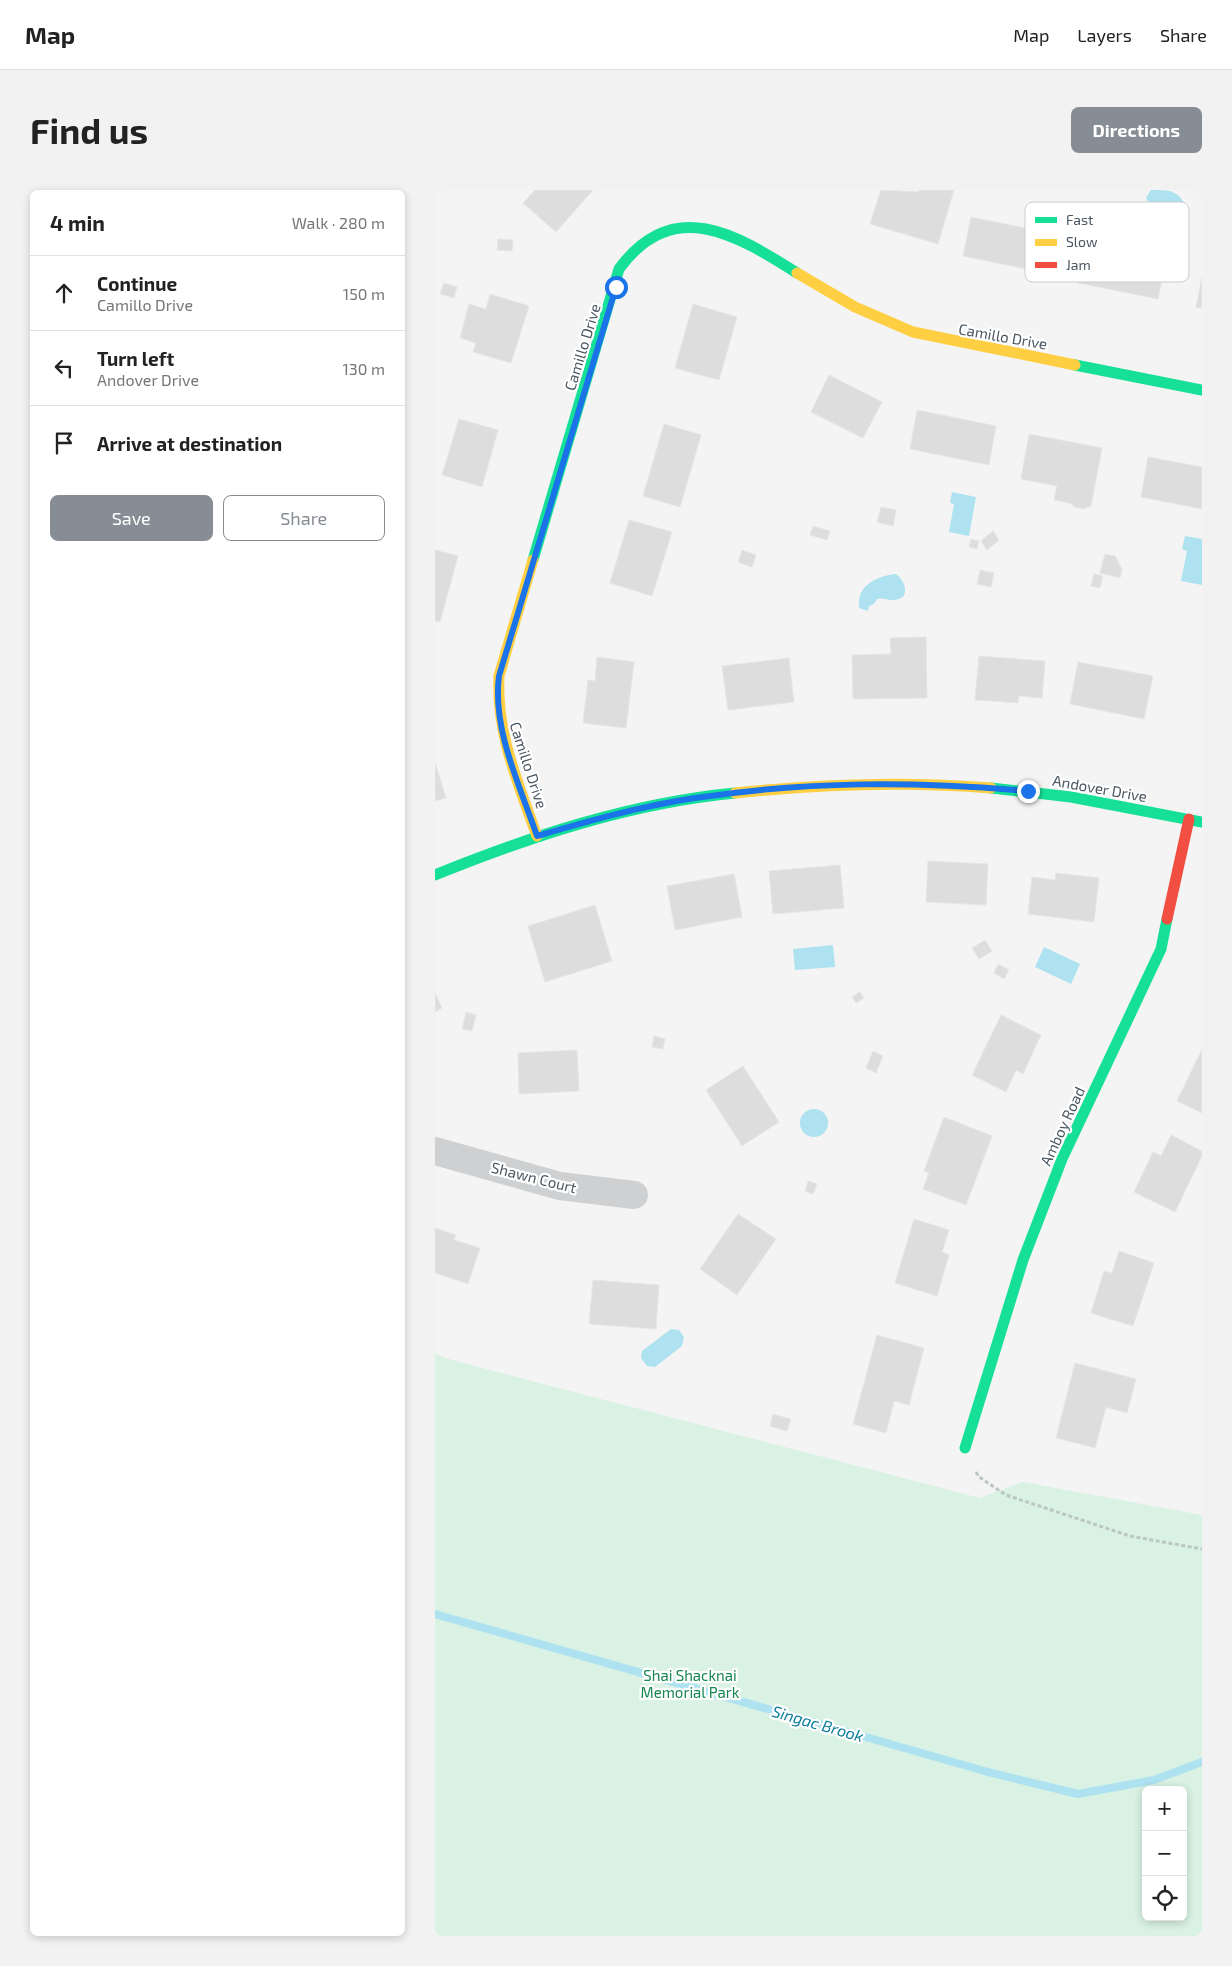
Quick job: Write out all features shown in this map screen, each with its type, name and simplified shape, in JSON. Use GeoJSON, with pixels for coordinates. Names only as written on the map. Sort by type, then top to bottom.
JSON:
{"type":"FeatureCollection","features":[{"type":"Feature","properties":{"kind":"street","name":"Camillo Drive"},"geometry":{"type":"LineString","coordinates":[[537,836],[498,721],[496,694],[499,676],[619,269],[630,252],[646,240],[667,231],[691,228],[715,230],[739,237],[864,313],[903,329],[945,341],[1202,390]]}},
{"type":"Feature","properties":{"kind":"street","name":"Andover Drive"},"geometry":{"type":"LineString","coordinates":[[435,875],[537,836],[614,814],[693,798],[775,787],[859,783],[943,784],[1028,791],[1202,822]]}},
{"type":"Feature","properties":{"kind":"street","name":"Amboy Road"},"geometry":{"type":"LineString","coordinates":[[965,1448],[1023,1260],[1061,1159],[1161,949],[1189,819]]}},
{"type":"Feature","properties":{"kind":"street","name":"Shawn Court"},"geometry":{"type":"LineString","coordinates":[[435,1151],[560,1186],[634,1195]]}},
{"type":"Feature","properties":{"kind":"path"},"geometry":{"type":"LineString","coordinates":[[965,1448],[979,1477],[1006,1495],[1130,1536],[1202,1549]]}},
{"type":"Feature","properties":{"kind":"green space","name":"Shai Shacknai Memorial Park"},"geometry":{"type":"Polygon","coordinates":[[[435,1354],[980,1498],[1023,1482],[1202,1515],[1202,1936],[435,1936],[435,1354]]]}},
{"type":"Feature","properties":{"kind":"water"},"geometry":{"type":"Polygon","coordinates":[[[1151,190],[1164,190],[1174,192],[1183,202],[1148,202],[1146,198],[1151,190]]]}},
{"type":"Feature","properties":{"kind":"water"},"geometry":{"type":"Polygon","coordinates":[[[952,492],[976,497],[969,536],[949,532],[954,504],[950,503],[952,492]]]}},
{"type":"Feature","properties":{"kind":"water"},"geometry":{"type":"Polygon","coordinates":[[[1185,536],[1202,539],[1202,585],[1181,581],[1187,551],[1182,549],[1185,536]]]}},
{"type":"Feature","properties":{"kind":"water"},"geometry":{"type":"Polygon","coordinates":[[[896,574],[904,585],[905,593],[903,596],[894,600],[877,599],[874,604],[869,606],[868,611],[859,608],[859,598],[869,583],[885,576],[896,574]]]}},
{"type":"Feature","properties":{"kind":"water"},"geometry":{"type":"Polygon","coordinates":[[[833,945],[835,967],[795,970],[793,949],[833,945]]]}},
{"type":"Feature","properties":{"kind":"water"},"geometry":{"type":"Polygon","coordinates":[[[1044,947],[1080,964],[1071,984],[1035,967],[1044,947]]]}},
{"type":"Feature","properties":{"kind":"water"},"geometry":{"type":"Polygon","coordinates":[[[814,1109],[824,1113],[828,1123],[824,1133],[814,1137],[804,1133],[800,1123],[804,1113],[814,1109]]]}},
{"type":"Feature","properties":{"kind":"water"},"geometry":{"type":"Polygon","coordinates":[[[671,1329],[679,1330],[684,1337],[682,1346],[655,1367],[647,1366],[641,1358],[642,1351],[671,1329]]]}},
{"type":"Feature","properties":{"kind":"building"},"geometry":{"type":"Polygon","coordinates":[[[535,190],[593,190],[556,232],[523,203],[535,190]]]}},
{"type":"Feature","properties":{"kind":"building"},"geometry":{"type":"Polygon","coordinates":[[[881,190],[919,192],[919,190],[954,190],[938,244],[870,224],[881,190]]]}},
{"type":"Feature","properties":{"kind":"building"},"geometry":{"type":"Polygon","coordinates":[[[971,217],[1025,228],[1025,269],[963,256],[971,217]]]}},
{"type":"Feature","properties":{"kind":"building"},"geometry":{"type":"Polygon","coordinates":[[[498,239],[513,240],[512,251],[497,250],[498,239]]]}},
{"type":"Feature","properties":{"kind":"building"},"geometry":{"type":"Polygon","coordinates":[[[1202,277],[1202,308],[1196,307],[1202,277]]]}},
{"type":"Feature","properties":{"kind":"building"},"geometry":{"type":"Polygon","coordinates":[[[1078,282],[1162,282],[1158,299],[1078,282]]]}},
{"type":"Feature","properties":{"kind":"building"},"geometry":{"type":"Polygon","coordinates":[[[444,283],[457,287],[454,298],[440,294],[444,283]]]}},
{"type":"Feature","properties":{"kind":"building"},"geometry":{"type":"Polygon","coordinates":[[[490,294],[529,306],[511,363],[473,352],[476,343],[460,338],[469,304],[486,309],[490,294]]]}},
{"type":"Feature","properties":{"kind":"building"},"geometry":{"type":"Polygon","coordinates":[[[693,304],[737,317],[719,380],[675,368],[693,304]]]}},
{"type":"Feature","properties":{"kind":"building"},"geometry":{"type":"Polygon","coordinates":[[[829,375],[882,402],[863,438],[811,412],[829,375]]]}},
{"type":"Feature","properties":{"kind":"building"},"geometry":{"type":"Polygon","coordinates":[[[917,410],[996,426],[989,465],[910,449],[917,410]]]}},
{"type":"Feature","properties":{"kind":"building"},"geometry":{"type":"Polygon","coordinates":[[[459,419],[498,430],[482,487],[442,475],[459,419]]]}},
{"type":"Feature","properties":{"kind":"building"},"geometry":{"type":"Polygon","coordinates":[[[664,424],[701,435],[680,507],[643,496],[664,424]]]}},
{"type":"Feature","properties":{"kind":"building"},"geometry":{"type":"Polygon","coordinates":[[[1029,434],[1102,448],[1091,506],[1083,509],[1075,507],[1070,503],[1054,500],[1057,486],[1021,479],[1029,434]]]}},
{"type":"Feature","properties":{"kind":"building"},"geometry":{"type":"Polygon","coordinates":[[[1148,457],[1202,467],[1202,509],[1141,497],[1148,457]]]}},
{"type":"Feature","properties":{"kind":"building"},"geometry":{"type":"Polygon","coordinates":[[[881,507],[896,510],[893,526],[877,522],[881,507]]]}},
{"type":"Feature","properties":{"kind":"building"},"geometry":{"type":"Polygon","coordinates":[[[629,520],[672,532],[652,596],[610,583],[629,520]]]}},
{"type":"Feature","properties":{"kind":"building"},"geometry":{"type":"Polygon","coordinates":[[[813,526],[830,531],[827,540],[810,535],[813,526]]]}},
{"type":"Feature","properties":{"kind":"building"},"geometry":{"type":"Polygon","coordinates":[[[993,531],[999,540],[987,550],[981,541],[993,531]]]}},
{"type":"Feature","properties":{"kind":"building"},"geometry":{"type":"Polygon","coordinates":[[[971,539],[979,541],[977,549],[969,547],[971,539]]]}},
{"type":"Feature","properties":{"kind":"building"},"geometry":{"type":"Polygon","coordinates":[[[435,550],[458,556],[440,622],[435,621],[435,550]]]}},
{"type":"Feature","properties":{"kind":"building"},"geometry":{"type":"Polygon","coordinates":[[[742,550],[756,555],[752,567],[738,562],[742,550]]]}},
{"type":"Feature","properties":{"kind":"building"},"geometry":{"type":"Polygon","coordinates":[[[1105,554],[1115,556],[1122,569],[1120,578],[1100,573],[1105,554]]]}},
{"type":"Feature","properties":{"kind":"building"},"geometry":{"type":"Polygon","coordinates":[[[980,570],[994,573],[991,587],[977,584],[980,570]]]}},
{"type":"Feature","properties":{"kind":"building"},"geometry":{"type":"Polygon","coordinates":[[[1094,574],[1103,576],[1100,588],[1091,586],[1094,574]]]}},
{"type":"Feature","properties":{"kind":"building"},"geometry":{"type":"Polygon","coordinates":[[[926,637],[927,698],[853,699],[852,655],[891,654],[890,638],[926,637]]]}},
{"type":"Feature","properties":{"kind":"building"},"geometry":{"type":"Polygon","coordinates":[[[979,656],[1045,661],[1042,698],[1019,696],[1018,703],[975,700],[979,656]]]}},
{"type":"Feature","properties":{"kind":"building"},"geometry":{"type":"Polygon","coordinates":[[[597,657],[634,662],[626,728],[583,723],[588,680],[595,681],[597,657]]]}},
{"type":"Feature","properties":{"kind":"building"},"geometry":{"type":"Polygon","coordinates":[[[789,658],[794,702],[728,710],[722,666],[789,658]]]}},
{"type":"Feature","properties":{"kind":"building"},"geometry":{"type":"Polygon","coordinates":[[[1078,662],[1153,676],[1144,719],[1070,704],[1078,662]]]}},
{"type":"Feature","properties":{"kind":"building"},"geometry":{"type":"Polygon","coordinates":[[[435,762],[446,798],[435,801],[435,762]]]}},
{"type":"Feature","properties":{"kind":"building"},"geometry":{"type":"Polygon","coordinates":[[[928,861],[988,864],[986,905],[926,902],[928,861]]]}},
{"type":"Feature","properties":{"kind":"building"},"geometry":{"type":"Polygon","coordinates":[[[840,865],[844,908],[773,914],[769,871],[840,865]]]}},
{"type":"Feature","properties":{"kind":"building"},"geometry":{"type":"Polygon","coordinates":[[[1056,873],[1099,878],[1094,922],[1028,914],[1032,877],[1055,880],[1056,873]]]}},
{"type":"Feature","properties":{"kind":"building"},"geometry":{"type":"Polygon","coordinates":[[[734,874],[742,917],[675,930],[667,886],[734,874]]]}},
{"type":"Feature","properties":{"kind":"building"},"geometry":{"type":"Polygon","coordinates":[[[595,905],[612,961],[545,982],[528,926],[595,905]]]}},
{"type":"Feature","properties":{"kind":"building"},"geometry":{"type":"Polygon","coordinates":[[[985,940],[992,951],[979,959],[972,948],[985,940]]]}},
{"type":"Feature","properties":{"kind":"building"},"geometry":{"type":"Polygon","coordinates":[[[998,964],[1009,970],[1004,979],[994,973],[998,964]]]}},
{"type":"Feature","properties":{"kind":"building"},"geometry":{"type":"Polygon","coordinates":[[[860,992],[864,998],[856,1003],[852,997],[860,992]]]}},
{"type":"Feature","properties":{"kind":"building"},"geometry":{"type":"Polygon","coordinates":[[[435,993],[442,1008],[435,1012],[435,993]]]}},
{"type":"Feature","properties":{"kind":"building"},"geometry":{"type":"Polygon","coordinates":[[[466,1012],[476,1015],[472,1031],[462,1029],[466,1012]]]}},
{"type":"Feature","properties":{"kind":"building"},"geometry":{"type":"Polygon","coordinates":[[[1001,1015],[1041,1035],[1023,1074],[1016,1070],[1006,1092],[972,1075],[1001,1015]]]}},
{"type":"Feature","properties":{"kind":"building"},"geometry":{"type":"Polygon","coordinates":[[[654,1036],[665,1039],[663,1049],[652,1047],[654,1036]]]}},
{"type":"Feature","properties":{"kind":"building"},"geometry":{"type":"Polygon","coordinates":[[[1202,1049],[1202,1113],[1177,1101],[1202,1049]]]}},
{"type":"Feature","properties":{"kind":"building"},"geometry":{"type":"Polygon","coordinates":[[[577,1050],[579,1091],[519,1094],[518,1053],[577,1050]]]}},
{"type":"Feature","properties":{"kind":"building"},"geometry":{"type":"Polygon","coordinates":[[[873,1051],[883,1056],[876,1073],[866,1068],[873,1051]]]}},
{"type":"Feature","properties":{"kind":"building"},"geometry":{"type":"Polygon","coordinates":[[[743,1066],[779,1122],[742,1146],[706,1090],[743,1066]]]}},
{"type":"Feature","properties":{"kind":"building"},"geometry":{"type":"Polygon","coordinates":[[[944,1117],[992,1136],[966,1205],[923,1189],[929,1173],[924,1171],[944,1117]]]}},
{"type":"Feature","properties":{"kind":"building"},"geometry":{"type":"Polygon","coordinates":[[[1171,1135],[1202,1151],[1202,1156],[1175,1212],[1134,1192],[1153,1152],[1161,1156],[1171,1135]]]}},
{"type":"Feature","properties":{"kind":"building"},"geometry":{"type":"Polygon","coordinates":[[[808,1181],[817,1184],[813,1194],[805,1191],[808,1181]]]}},
{"type":"Feature","properties":{"kind":"building"},"geometry":{"type":"Polygon","coordinates":[[[738,1214],[776,1239],[737,1295],[700,1269],[738,1214]]]}},
{"type":"Feature","properties":{"kind":"building"},"geometry":{"type":"Polygon","coordinates":[[[914,1219],[949,1230],[942,1252],[949,1255],[937,1296],[895,1283],[914,1219]]]}},
{"type":"Feature","properties":{"kind":"building"},"geometry":{"type":"Polygon","coordinates":[[[435,1228],[456,1235],[454,1240],[480,1248],[468,1284],[435,1273],[435,1228]]]}},
{"type":"Feature","properties":{"kind":"building"},"geometry":{"type":"Polygon","coordinates":[[[1119,1251],[1154,1263],[1133,1326],[1091,1313],[1104,1271],[1112,1273],[1119,1251]]]}},
{"type":"Feature","properties":{"kind":"building"},"geometry":{"type":"Polygon","coordinates":[[[593,1280],[659,1285],[656,1329],[589,1324],[593,1280]]]}},
{"type":"Feature","properties":{"kind":"building"},"geometry":{"type":"Polygon","coordinates":[[[877,1335],[924,1348],[909,1405],[894,1401],[886,1433],[853,1424],[877,1335]]]}},
{"type":"Feature","properties":{"kind":"building"},"geometry":{"type":"Polygon","coordinates":[[[1075,1363],[1136,1379],[1127,1413],[1106,1407],[1095,1448],[1056,1438],[1075,1363]]]}},
{"type":"Feature","properties":{"kind":"building"},"geometry":{"type":"Polygon","coordinates":[[[773,1414],[791,1419],[787,1431],[770,1426],[773,1414]]]}},
{"type":"Feature","properties":{"kind":"waterway","name":"Singac Brook"},"geometry":{"type":"LineString","coordinates":[[435,1614],[988,1772],[1078,1794],[1154,1780],[1202,1762]]}},
{"type":"Feature","properties":{"kind":"traffic: fast"},"geometry":{"type":"LineString","coordinates":[[533,560],[619,269],[640,246],[661,233],[683,228],[706,229],[729,236],[751,246],[797,273]]}},
{"type":"Feature","properties":{"kind":"traffic: fast"},"geometry":{"type":"LineString","coordinates":[[1075,365],[1202,390]]}},
{"type":"Feature","properties":{"kind":"traffic: fast"},"geometry":{"type":"LineString","coordinates":[[991,788],[1071,797],[1202,822]]}},
{"type":"Feature","properties":{"kind":"traffic: fast"},"geometry":{"type":"LineString","coordinates":[[435,875],[508,847],[582,823],[658,805],[735,793]]}},
{"type":"Feature","properties":{"kind":"traffic: fast"},"geometry":{"type":"LineString","coordinates":[[965,1448],[1023,1260],[1062,1159],[1161,949],[1167,919]]}},
{"type":"Feature","properties":{"kind":"traffic: slow"},"geometry":{"type":"LineString","coordinates":[[797,273],[855,307],[913,332],[1075,365]]}},
{"type":"Feature","properties":{"kind":"traffic: slow"},"geometry":{"type":"LineString","coordinates":[[533,560],[499,676],[499,697],[501,718],[510,758],[537,836]]}},
{"type":"Feature","properties":{"kind":"traffic: slow"},"geometry":{"type":"LineString","coordinates":[[735,793],[863,784],[991,788]]}},
{"type":"Feature","properties":{"kind":"traffic: jam"},"geometry":{"type":"LineString","coordinates":[[1167,919],[1189,819]]}},
{"type":"Feature","properties":{"kind":"route"},"geometry":{"type":"LineString","coordinates":[[616,287],[499,676],[496,694],[498,721],[537,836],[614,814],[693,798],[775,787],[859,783],[943,784],[1028,791]]}}]}
